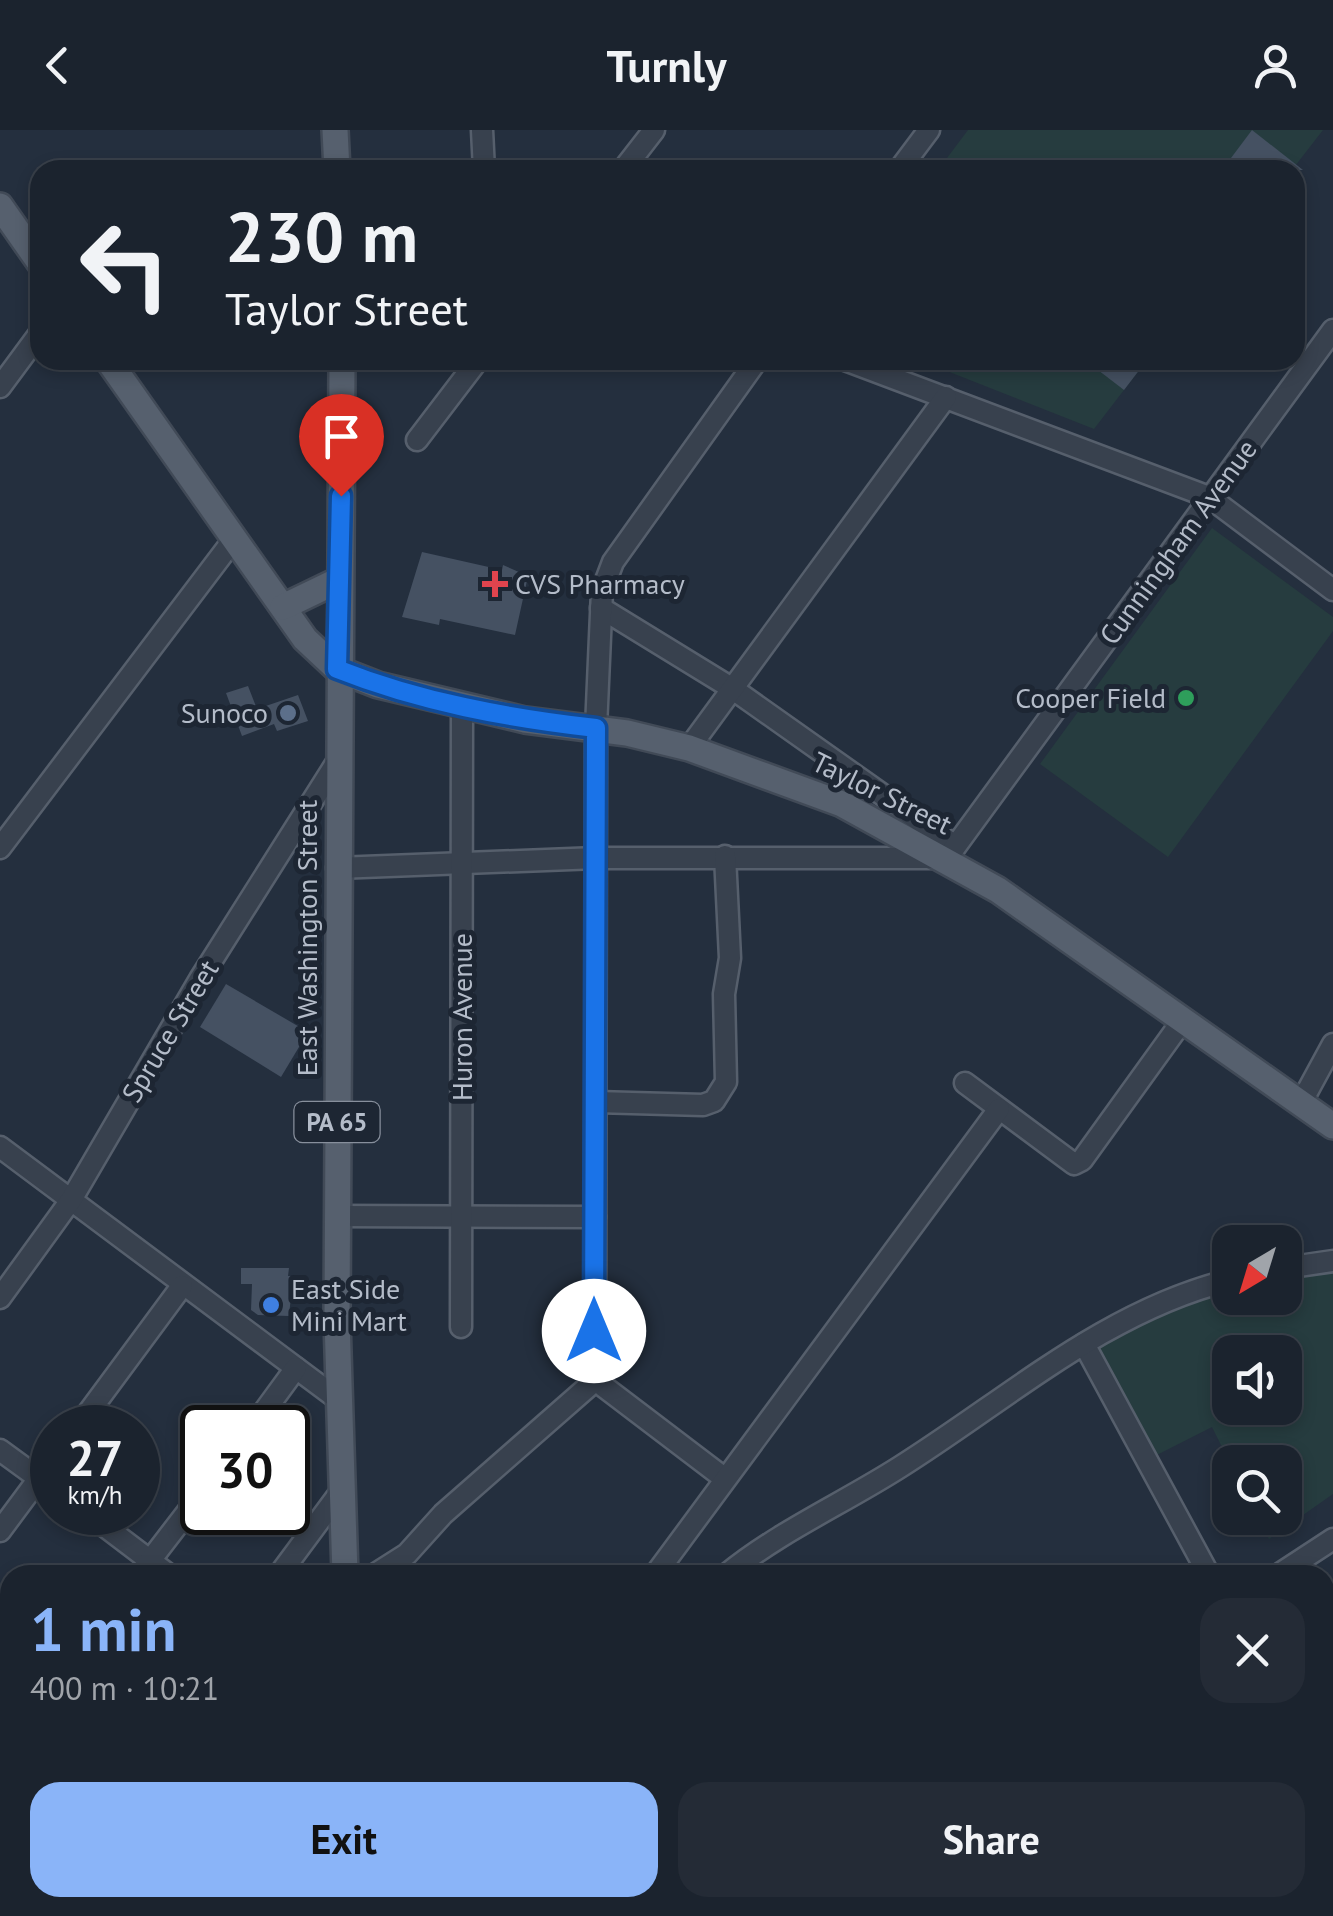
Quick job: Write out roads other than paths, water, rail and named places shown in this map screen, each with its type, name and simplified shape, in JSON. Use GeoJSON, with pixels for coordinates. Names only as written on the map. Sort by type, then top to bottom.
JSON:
{"type":"FeatureCollection","features":[{"type":"Feature","properties":{"kind":"main road"},"geometry":{"type":"LineString","coordinates":[[336,130],[337,160]]}},
{"type":"Feature","properties":{"kind":"main road"},"geometry":{"type":"LineString","coordinates":[[0,206],[30,250]]}},
{"type":"Feature","properties":{"kind":"main road"},"geometry":{"type":"LineString","coordinates":[[115,370],[306,639],[337,669]]}},
{"type":"Feature","properties":{"kind":"main road","name":"East Washington Street"},"geometry":{"type":"LineString","coordinates":[[342,370],[337,669],[337,1216],[345,1565]]}},
{"type":"Feature","properties":{"kind":"main road"},"geometry":{"type":"LineString","coordinates":[[283,607],[339,580]]}},
{"type":"Feature","properties":{"kind":"main road","name":"Taylor Street"},"geometry":{"type":"LineString","coordinates":[[337,669],[378,686],[462,707],[525,720],[596,728],[688,748],[800,786],[951,852],[1333,1126]]}},
{"type":"Feature","properties":{"kind":"street"},"geometry":{"type":"LineString","coordinates":[[482,130],[484,160]]}},
{"type":"Feature","properties":{"kind":"street"},"geometry":{"type":"LineString","coordinates":[[631,160],[654,130]]}},
{"type":"Feature","properties":{"kind":"street"},"geometry":{"type":"LineString","coordinates":[[906,160],[929,130]]}},
{"type":"Feature","properties":{"kind":"street","name":"Cunningham Avenue"},"geometry":{"type":"LineString","coordinates":[[951,852],[1210,497],[1330,340]]}},
{"type":"Feature","properties":{"kind":"street"},"geometry":{"type":"LineString","coordinates":[[0,387],[30,347]]}},
{"type":"Feature","properties":{"kind":"street"},"geometry":{"type":"LineString","coordinates":[[417,440],[470,370]]}},
{"type":"Feature","properties":{"kind":"street"},"geometry":{"type":"LineString","coordinates":[[724,1478],[598,1378],[596,728],[602,591],[613,562],[750,370]]}},
{"type":"Feature","properties":{"kind":"street"},"geometry":{"type":"LineString","coordinates":[[872,370],[1210,497],[1333,590]]}},
{"type":"Feature","properties":{"kind":"street"},"geometry":{"type":"LineString","coordinates":[[688,748],[946,397]]}},
{"type":"Feature","properties":{"kind":"street"},"geometry":{"type":"LineString","coordinates":[[0,848],[234,539]]}},
{"type":"Feature","properties":{"kind":"street","name":"Taylor Street"},"geometry":{"type":"LineString","coordinates":[[602,608],[734,690],[951,852]]}},
{"type":"Feature","properties":{"kind":"street","name":"Huron Avenue"},"geometry":{"type":"LineString","coordinates":[[461,1326],[462,707]]}},
{"type":"Feature","properties":{"kind":"street","name":"Spruce Street"},"geometry":{"type":"LineString","coordinates":[[0,1298],[71,1200],[200,979],[338,762]]}},
{"type":"Feature","properties":{"kind":"street"},"geometry":{"type":"LineString","coordinates":[[337,868],[597,858],[951,852]]}},
{"type":"Feature","properties":{"kind":"street"},"geometry":{"type":"LineString","coordinates":[[596,1102],[703,1105],[722,1093],[726,1082],[724,994],[730,958],[724,856]]}},
{"type":"Feature","properties":{"kind":"street"},"geometry":{"type":"LineString","coordinates":[[966,1083],[1074,1164],[1082,1160],[1183,1020]]}},
{"type":"Feature","properties":{"kind":"street"},"geometry":{"type":"LineString","coordinates":[[1301,1103],[1333,1044]]}},
{"type":"Feature","properties":{"kind":"street"},"geometry":{"type":"LineString","coordinates":[[661,1565],[999,1109]]}},
{"type":"Feature","properties":{"kind":"street"},"geometry":{"type":"LineString","coordinates":[[0,1147],[339,1400]]}},
{"type":"Feature","properties":{"kind":"street"},"geometry":{"type":"LineString","coordinates":[[337,1216],[595,1217]]}},
{"type":"Feature","properties":{"kind":"street"},"geometry":{"type":"LineString","coordinates":[[1302,1266],[1333,1261]]}},
{"type":"Feature","properties":{"kind":"street"},"geometry":{"type":"LineString","coordinates":[[739,1565],[770,1541],[900,1467],[1084,1344],[1168,1298],[1212,1285]]}},
{"type":"Feature","properties":{"kind":"street"},"geometry":{"type":"LineString","coordinates":[[94,1405],[182,1286]]}},
{"type":"Feature","properties":{"kind":"street"},"geometry":{"type":"LineString","coordinates":[[1084,1344],[1203,1565]]}},
{"type":"Feature","properties":{"kind":"street"},"geometry":{"type":"LineString","coordinates":[[269,1405],[296,1368]]}},
{"type":"Feature","properties":{"kind":"street"},"geometry":{"type":"LineString","coordinates":[[391,1565],[407,1554],[443,1514],[510,1460],[562,1406],[598,1378]]}},
{"type":"Feature","properties":{"kind":"street"},"geometry":{"type":"LineString","coordinates":[[0,1450],[30,1472]]}},
{"type":"Feature","properties":{"kind":"street"},"geometry":{"type":"LineString","coordinates":[[286,1565],[342,1490]]}},
{"type":"Feature","properties":{"kind":"street"},"geometry":{"type":"LineString","coordinates":[[0,1531],[30,1500]]}},
{"type":"Feature","properties":{"kind":"street"},"geometry":{"type":"LineString","coordinates":[[147,1565],[180,1522]]}},
{"type":"Feature","properties":{"kind":"street"},"geometry":{"type":"LineString","coordinates":[[110,1535],[142,1565]]}},
{"type":"Feature","properties":{"kind":"street"},"geometry":{"type":"LineString","coordinates":[[1293,1565],[1333,1538]]}},
{"type":"Feature","properties":{"kind":"place","name":"CVS Pharmacy"},"geometry":{"type":"Point","coordinates":[495,584]}},
{"type":"Feature","properties":{"kind":"place","name":"Cooper Field"},"geometry":{"type":"Point","coordinates":[1186,698]}},
{"type":"Feature","properties":{"kind":"place","name":"Sunoco"},"geometry":{"type":"Point","coordinates":[288,713]}},
{"type":"Feature","properties":{"kind":"place","name":"East Side Mini Mart"},"geometry":{"type":"Point","coordinates":[271,1305]}}]}
